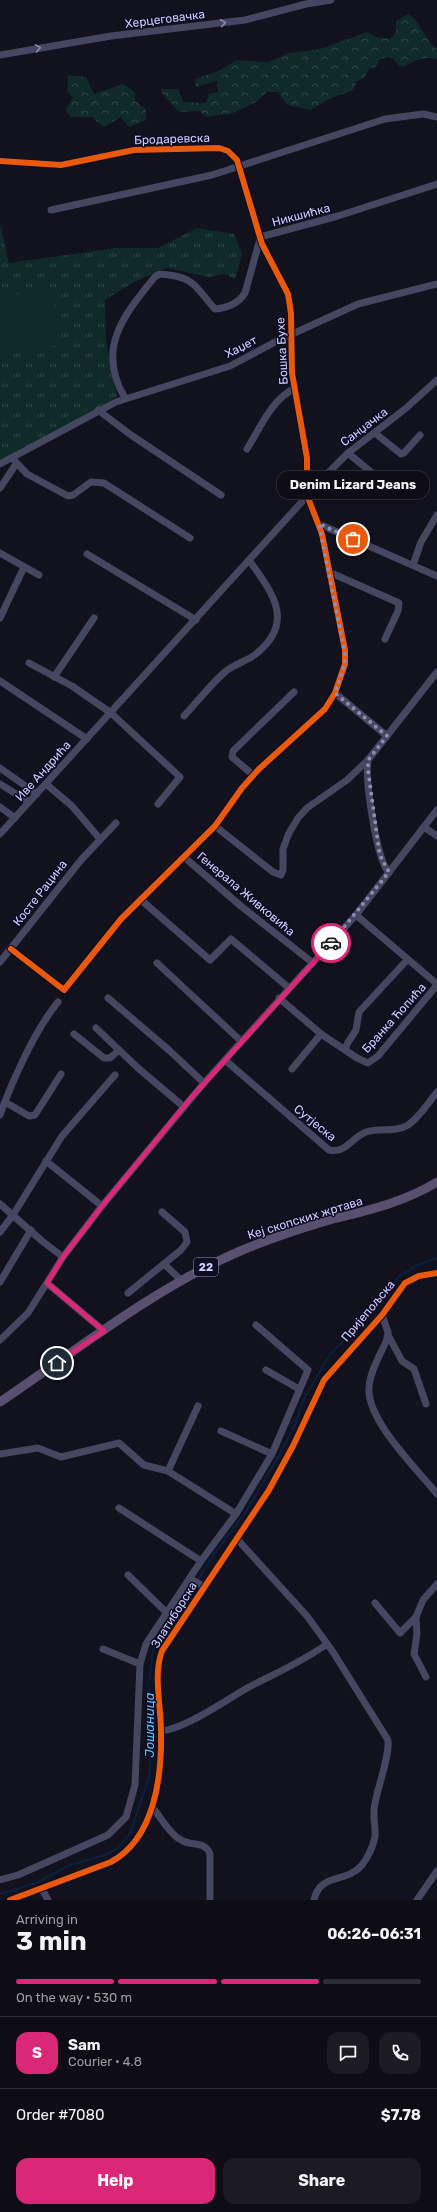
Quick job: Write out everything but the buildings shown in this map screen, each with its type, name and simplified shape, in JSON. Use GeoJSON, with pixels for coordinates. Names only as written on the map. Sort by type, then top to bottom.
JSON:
{"type":"FeatureCollection","features":[{"type":"Feature","properties":{"kind":"main road","name":"Кеј скопских жртава"},"geometry":{"type":"LineString","coordinates":[[0,1402],[181,1280],[220,1260],[259,1243],[389,1204],[416,1193],[437,1182]]}},
{"type":"Feature","properties":{"kind":"street","name":"Херцеговачка"},"geometry":{"type":"LineString","coordinates":[[0,55],[111,36],[245,20],[306,4],[331,0]]}},
{"type":"Feature","properties":{"kind":"street"},"geometry":{"type":"LineString","coordinates":[[51,210],[212,175],[386,119],[423,114],[437,117]]}},
{"type":"Feature","properties":{"kind":"street","name":"Бродаревска"},"geometry":{"type":"LineString","coordinates":[[0,160],[14,163],[62,165],[134,150],[219,148],[232,153],[240,166],[260,237]]}},
{"type":"Feature","properties":{"kind":"street","name":"Никшићка"},"geometry":{"type":"LineString","coordinates":[[125,398],[117,383],[112,350],[113,341],[120,324],[156,276],[172,276],[192,282],[215,309],[231,306],[240,300],[245,293],[260,237],[338,216],[437,184]]}},
{"type":"Feature","properties":{"kind":"street","name":"Бошка Бухе"},"geometry":{"type":"LineString","coordinates":[[11,949],[64,990],[104,939],[140,899],[216,826],[253,775],[269,758],[317,718],[325,709],[335,693],[346,659],[330,572],[319,524],[308,495],[307,458],[295,388],[288,294],[264,248],[260,237]]}},
{"type":"Feature","properties":{"kind":"street","name":"Хаџет"},"geometry":{"type":"LineString","coordinates":[[0,464],[14,461],[98,410],[125,398],[230,366],[292,334],[358,304],[437,284]]}},
{"type":"Feature","properties":{"kind":"street","name":"Санџачка"},"geometry":{"type":"LineString","coordinates":[[308,495],[348,453],[410,405],[437,380]]}},
{"type":"Feature","properties":{"kind":"street","name":"Бошка Бухе"},"geometry":{"type":"LineString","coordinates":[[247,449],[276,403],[295,388]]}},
{"type":"Feature","properties":{"kind":"street"},"geometry":{"type":"LineString","coordinates":[[98,410],[131,435],[221,495]]}},
{"type":"Feature","properties":{"kind":"street"},"geometry":{"type":"LineString","coordinates":[[375,433],[400,454],[404,453],[420,435]]}},
{"type":"Feature","properties":{"kind":"street"},"geometry":{"type":"LineString","coordinates":[[348,453],[389,487]]}},
{"type":"Feature","properties":{"kind":"street"},"geometry":{"type":"LineString","coordinates":[[14,461],[27,474],[70,496],[91,482],[104,483],[190,538]]}},
{"type":"Feature","properties":{"kind":"street","name":"Хаџет"},"geometry":{"type":"LineString","coordinates":[[0,488],[14,461]]}},
{"type":"Feature","properties":{"kind":"street","name":"Иве Андрића"},"geometry":{"type":"LineString","coordinates":[[0,834],[308,495]]}},
{"type":"Feature","properties":{"kind":"street"},"geometry":{"type":"LineString","coordinates":[[413,565],[423,538],[437,515]]}},
{"type":"Feature","properties":{"kind":"street"},"geometry":{"type":"LineString","coordinates":[[319,524],[437,576]]}},
{"type":"Feature","properties":{"kind":"street"},"geometry":{"type":"LineString","coordinates":[[0,553],[39,575]]}},
{"type":"Feature","properties":{"kind":"street"},"geometry":{"type":"LineString","coordinates":[[87,554],[196,620]]}},
{"type":"Feature","properties":{"kind":"street"},"geometry":{"type":"LineString","coordinates":[[184,716],[227,671],[254,656],[267,644],[274,632],[278,614],[271,590],[249,560]]}},
{"type":"Feature","properties":{"kind":"street"},"geometry":{"type":"LineString","coordinates":[[0,618],[24,567]]}},
{"type":"Feature","properties":{"kind":"street"},"geometry":{"type":"LineString","coordinates":[[330,572],[399,603],[398,611],[385,639]]}},
{"type":"Feature","properties":{"kind":"street"},"geometry":{"type":"LineString","coordinates":[[54,677],[94,618]]}},
{"type":"Feature","properties":{"kind":"street"},"geometry":{"type":"LineString","coordinates":[[29,662],[111,713],[180,777],[158,804]]}},
{"type":"Feature","properties":{"kind":"street"},"geometry":{"type":"LineString","coordinates":[[216,826],[273,872],[281,875],[283,870],[283,849],[289,833],[298,818],[307,808],[347,780],[368,760],[437,672]]}},
{"type":"Feature","properties":{"kind":"street","name":"Иве Андрића"},"geometry":{"type":"LineString","coordinates":[[0,681],[87,740]]}},
{"type":"Feature","properties":{"kind":"street"},"geometry":{"type":"LineString","coordinates":[[253,775],[232,757],[233,751],[294,692]]}},
{"type":"Feature","properties":{"kind":"street"},"geometry":{"type":"LineString","coordinates":[[335,693],[387,736]]}},
{"type":"Feature","properties":{"kind":"street"},"geometry":{"type":"LineString","coordinates":[[368,760],[369,788],[379,850],[382,860],[389,872]]}},
{"type":"Feature","properties":{"kind":"street"},"geometry":{"type":"LineString","coordinates":[[0,768],[37,794]]}},
{"type":"Feature","properties":{"kind":"street"},"geometry":{"type":"LineString","coordinates":[[0,784],[29,802]]}},
{"type":"Feature","properties":{"kind":"street"},"geometry":{"type":"LineString","coordinates":[[46,784],[72,806],[100,839]]}},
{"type":"Feature","properties":{"kind":"street"},"geometry":{"type":"LineString","coordinates":[[0,807],[15,818]]}},
{"type":"Feature","properties":{"kind":"street"},"geometry":{"type":"LineString","coordinates":[[0,1340],[23,1320],[63,1257],[102,1206],[204,1083],[356,915],[437,810]]}},
{"type":"Feature","properties":{"kind":"street","name":"Косте Рацина"},"geometry":{"type":"LineString","coordinates":[[0,962],[61,883],[116,823]]}},
{"type":"Feature","properties":{"kind":"street"},"geometry":{"type":"LineString","coordinates":[[424,827],[437,836]]}},
{"type":"Feature","properties":{"kind":"street","name":"Генерала Живковића"},"geometry":{"type":"LineString","coordinates":[[184,856],[242,907],[313,963]]}},
{"type":"Feature","properties":{"kind":"street"},"geometry":{"type":"LineString","coordinates":[[140,899],[210,960],[231,939],[289,988]]}},
{"type":"Feature","properties":{"kind":"street","name":"Бранка Ћопића"},"geometry":{"type":"LineString","coordinates":[[321,1034],[346,1049],[361,1061],[370,1062],[437,985],[356,915]]}},
{"type":"Feature","properties":{"kind":"street","name":"Бранка Ћопића"},"geometry":{"type":"LineString","coordinates":[[346,1049],[347,1044],[356,1030],[359,1012],[407,960]]}},
{"type":"Feature","properties":{"kind":"street"},"geometry":{"type":"LineString","coordinates":[[157,963],[241,1041]]}},
{"type":"Feature","properties":{"kind":"street"},"geometry":{"type":"LineString","coordinates":[[108,998],[170,1051],[204,1083]]}},
{"type":"Feature","properties":{"kind":"street"},"geometry":{"type":"LineString","coordinates":[[280,998],[321,1034],[292,1069]]}},
{"type":"Feature","properties":{"kind":"street"},"geometry":{"type":"LineString","coordinates":[[0,1115],[34,1042],[58,1002]]}},
{"type":"Feature","properties":{"kind":"street"},"geometry":{"type":"LineString","coordinates":[[96,1028],[184,1107]]}},
{"type":"Feature","properties":{"kind":"street"},"geometry":{"type":"LineString","coordinates":[[74,1034],[104,1058],[110,1058],[119,1050]]}},
{"type":"Feature","properties":{"kind":"street","name":"Сутјеска"},"geometry":{"type":"LineString","coordinates":[[225,1060],[324,1146],[334,1151],[345,1148],[367,1132],[394,1130],[408,1125],[437,1092]]}},
{"type":"Feature","properties":{"kind":"street"},"geometry":{"type":"LineString","coordinates":[[5,1102],[29,1116],[36,1115],[61,1074]]}},
{"type":"Feature","properties":{"kind":"street"},"geometry":{"type":"LineString","coordinates":[[0,1232],[13,1215],[69,1127],[116,1075]]}},
{"type":"Feature","properties":{"kind":"street"},"geometry":{"type":"LineString","coordinates":[[46,1161],[102,1206]]}},
{"type":"Feature","properties":{"kind":"street"},"geometry":{"type":"LineString","coordinates":[[0,1204],[42,1241],[63,1257]]}},
{"type":"Feature","properties":{"kind":"street"},"geometry":{"type":"LineString","coordinates":[[128,1293],[186,1245],[188,1239],[185,1232],[162,1212]]}},
{"type":"Feature","properties":{"kind":"street"},"geometry":{"type":"LineString","coordinates":[[0,1282],[31,1230]]}},
{"type":"Feature","properties":{"kind":"street"},"geometry":{"type":"LineString","coordinates":[[164,1264],[181,1280]]}},
{"type":"Feature","properties":{"kind":"street","name":"Пријепољска"},"geometry":{"type":"LineString","coordinates":[[337,1364],[382,1315],[401,1287],[419,1276],[436,1275]]}},
{"type":"Feature","properties":{"kind":"street"},"geometry":{"type":"LineString","coordinates":[[47,1283],[104,1331]]}},
{"type":"Feature","properties":{"kind":"street","name":"Пријепољска"},"geometry":{"type":"LineString","coordinates":[[382,1315],[388,1335],[402,1360],[414,1370],[426,1404]]}},
{"type":"Feature","properties":{"kind":"street"},"geometry":{"type":"LineString","coordinates":[[0,1880],[18,1875],[108,1835],[126,1817],[135,1785],[139,1722],[140,1664],[146,1644],[167,1612],[192,1579],[201,1561],[236,1514],[272,1454],[308,1370],[256,1325]]}},
{"type":"Feature","properties":{"kind":"street"},"geometry":{"type":"LineString","coordinates":[[388,1335],[370,1382],[370,1404],[393,1441],[437,1494]]}},
{"type":"Feature","properties":{"kind":"street","name":"Златиборска"},"geometry":{"type":"LineString","coordinates":[[10,1900],[117,1859],[131,1845],[153,1808],[158,1773],[161,1730],[159,1702],[161,1656],[203,1586],[238,1539],[285,1462],[321,1384],[337,1364]]}},
{"type":"Feature","properties":{"kind":"street"},"geometry":{"type":"LineString","coordinates":[[266,1370],[299,1390]]}},
{"type":"Feature","properties":{"kind":"street"},"geometry":{"type":"LineString","coordinates":[[168,1471],[198,1406]]}},
{"type":"Feature","properties":{"kind":"street"},"geometry":{"type":"LineString","coordinates":[[222,1431],[272,1454]]}},
{"type":"Feature","properties":{"kind":"street"},"geometry":{"type":"LineString","coordinates":[[0,1454],[38,1448],[61,1457],[119,1443],[144,1465],[168,1471],[236,1514]]}},
{"type":"Feature","properties":{"kind":"street"},"geometry":{"type":"LineString","coordinates":[[119,1508],[201,1561]]}},
{"type":"Feature","properties":{"kind":"street"},"geometry":{"type":"LineString","coordinates":[[238,1539],[300,1607],[327,1644],[385,1733],[388,1744],[374,1810],[375,1837],[367,1859],[354,1874],[322,1883],[317,1890],[314,1900]]}},
{"type":"Feature","properties":{"kind":"street"},"geometry":{"type":"LineString","coordinates":[[128,1575],[167,1612]]}},
{"type":"Feature","properties":{"kind":"street"},"geometry":{"type":"LineString","coordinates":[[192,1579],[203,1586]]}},
{"type":"Feature","properties":{"kind":"street"},"geometry":{"type":"LineString","coordinates":[[375,1603],[400,1633],[416,1616],[423,1600],[437,1584]]}},
{"type":"Feature","properties":{"kind":"street"},"geometry":{"type":"LineString","coordinates":[[416,1616],[417,1634],[414,1654],[426,1677]]}},
{"type":"Feature","properties":{"kind":"street"},"geometry":{"type":"LineString","coordinates":[[161,1730],[180,1726],[250,1687],[292,1667],[327,1644]]}},
{"type":"Feature","properties":{"kind":"street"},"geometry":{"type":"LineString","coordinates":[[103,1649],[140,1664]]}},
{"type":"Feature","properties":{"kind":"street"},"geometry":{"type":"LineString","coordinates":[[153,1808],[181,1840],[208,1848],[210,1854],[210,1900]]}},
{"type":"Feature","properties":{"kind":"street"},"geometry":{"type":"LineString","coordinates":[[417,1900],[437,1871]]}},
{"type":"Feature","properties":{"kind":"street"},"geometry":{"type":"LineString","coordinates":[[42,1889],[48,1900]]}},
{"type":"Feature","properties":{"kind":"green space"},"geometry":{"type":"Polygon","coordinates":[[[408,14],[413,17],[429,41],[437,49],[437,59],[420,59],[404,67],[398,65],[394,59],[386,57],[379,60],[377,66],[368,70],[365,77],[356,82],[354,90],[331,98],[310,110],[287,105],[278,92],[267,92],[256,102],[233,113],[206,117],[200,111],[179,112],[162,93],[161,89],[178,89],[183,102],[206,103],[209,94],[218,92],[217,81],[196,87],[195,79],[221,70],[236,60],[268,62],[289,53],[320,49],[367,32],[376,37],[390,39],[396,32],[396,21],[408,14]]]}},
{"type":"Feature","properties":{"kind":"green space"},"geometry":{"type":"Polygon","coordinates":[[[68,75],[86,77],[94,94],[123,84],[135,92],[135,101],[146,109],[146,120],[129,127],[121,117],[104,127],[92,117],[70,117],[66,109],[73,98],[67,91],[68,75]]]}},
{"type":"Feature","properties":{"kind":"green space"},"geometry":{"type":"Polygon","coordinates":[[[0,224],[9,263],[116,248],[158,248],[197,228],[234,234],[242,254],[235,279],[224,274],[209,277],[166,268],[134,282],[105,300],[106,341],[117,396],[98,410],[0,464],[0,224]]]}},
{"type":"Feature","properties":{"kind":"green space"},"geometry":{"type":"Polygon","coordinates":[[[55,293],[57,346],[0,348],[0,295],[55,293]]]}},
{"type":"Feature","properties":{"kind":"waterway","name":"Јошаница"},"geometry":{"type":"LineString","coordinates":[[198,1580],[211,1558],[247,1510],[278,1457],[295,1425],[304,1399],[326,1361],[335,1349],[374,1310],[399,1276],[416,1266],[437,1258]]}},
{"type":"Feature","properties":{"kind":"waterway","name":"Јошаница"},"geometry":{"type":"LineString","coordinates":[[0,1894],[36,1883],[70,1865],[105,1855],[118,1848],[130,1833],[149,1778],[150,1766],[147,1700],[153,1651],[161,1631],[179,1613],[196,1584]]}},
{"type":"Feature","properties":{"kind":"cycle path"},"geometry":{"type":"LineString","coordinates":[[0,161],[61,165],[134,150],[219,148],[228,151],[237,160],[262,244],[288,294],[291,313],[292,373],[307,458],[307,495],[322,534],[345,650],[345,664],[335,693],[325,709],[259,769],[242,788],[215,826],[121,919],[64,990],[11,949]]}},
{"type":"Feature","properties":{"kind":"cycle path"},"geometry":{"type":"LineString","coordinates":[[10,1900],[111,1862],[126,1851],[138,1838],[153,1804],[160,1767],[161,1731],[158,1670],[162,1651],[269,1490],[293,1446],[324,1380],[382,1315],[405,1283],[419,1276],[437,1273]]}},
{"type":"Feature","properties":{"kind":"way so far"},"geometry":{"type":"LineString","coordinates":[[331,943],[356,915],[389,872],[385,868],[379,850],[369,788],[368,770],[368,760],[387,736],[370,720],[335,693],[344,670],[346,659],[330,572],[319,524],[353,539]]}},
{"type":"Feature","properties":{"kind":"place","name":"Denim Lizard Jeans"},"geometry":{"type":"Point","coordinates":[353,539]}},
{"type":"Feature","properties":{"kind":"route"},"geometry":{"type":"LineString","coordinates":[[57,1363],[104,1331],[55,1288],[47,1283],[63,1257],[102,1206],[191,1098],[331,943]]}}]}
